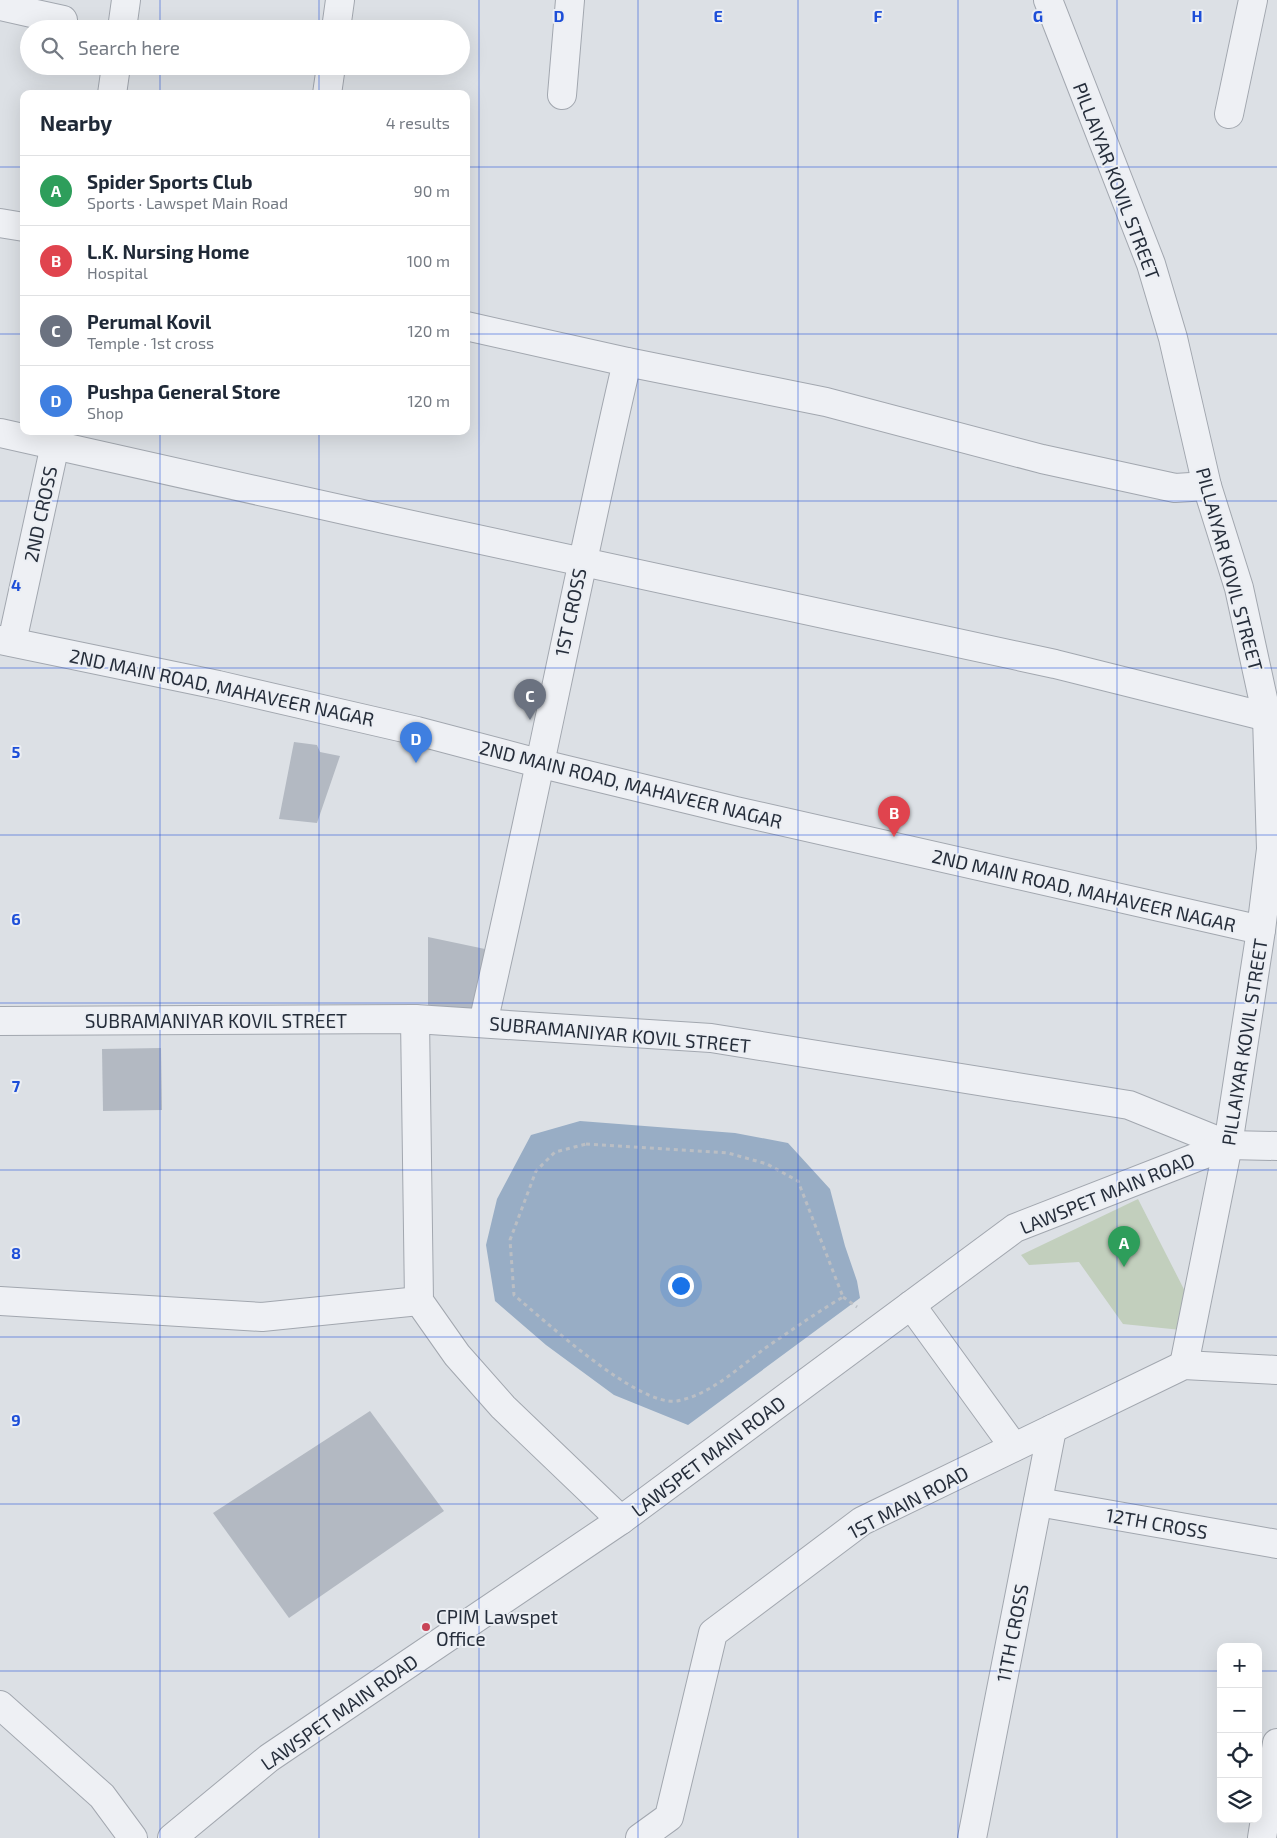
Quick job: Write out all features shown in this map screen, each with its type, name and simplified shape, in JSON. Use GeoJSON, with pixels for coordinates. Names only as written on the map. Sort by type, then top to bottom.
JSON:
{"type":"FeatureCollection","features":[{"type":"Feature","properties":{"kind":"street"},"geometry":{"type":"LineString","coordinates":[[123,20],[126,0]]}},
{"type":"Feature","properties":{"kind":"street"},"geometry":{"type":"LineString","coordinates":[[337,20],[340,0]]}},
{"type":"Feature","properties":{"kind":"street"},"geometry":{"type":"LineString","coordinates":[[562,95],[570,0]]}},
{"type":"Feature","properties":{"kind":"street","name":"PILLAIYAR KOVIL STREET"},"geometry":{"type":"LineString","coordinates":[[1048,0],[1151,264],[1173,338],[1207,486],[1239,588],[1267,717],[1271,848],[1261,930],[1228,1146],[1184,1365]]}},
{"type":"Feature","properties":{"kind":"street"},"geometry":{"type":"LineString","coordinates":[[1229,114],[1252,0]]}},
{"type":"Feature","properties":{"kind":"street"},"geometry":{"type":"LineString","coordinates":[[0,6],[63,20]]}},
{"type":"Feature","properties":{"kind":"street"},"geometry":{"type":"LineString","coordinates":[[113,90],[115,75]]}},
{"type":"Feature","properties":{"kind":"street"},"geometry":{"type":"LineString","coordinates":[[328,90],[330,75]]}},
{"type":"Feature","properties":{"kind":"street"},"geometry":{"type":"LineString","coordinates":[[0,223],[20,226]]}},
{"type":"Feature","properties":{"kind":"street"},"geometry":{"type":"LineString","coordinates":[[470,327],[627,362],[826,402],[1042,459],[1175,488],[1207,486]]}},
{"type":"Feature","properties":{"kind":"street","name":"1ST CROSS"},"geometry":{"type":"LineString","coordinates":[[483,1023],[513,893],[538,763],[581,562],[627,362]]}},
{"type":"Feature","properties":{"kind":"street"},"geometry":{"type":"LineString","coordinates":[[0,433],[20,435]]}},
{"type":"Feature","properties":{"kind":"street"},"geometry":{"type":"LineString","coordinates":[[22,435],[56,438],[581,562],[1055,664],[1267,717]]}},
{"type":"Feature","properties":{"kind":"street","name":"2ND CROSS"},"geometry":{"type":"LineString","coordinates":[[6,641],[56,438]]}},
{"type":"Feature","properties":{"kind":"street","name":"2ND MAIN ROAD, MAHAVEER NAGAR"},"geometry":{"type":"LineString","coordinates":[[6,641],[228,687],[417,731],[538,763],[838,834],[1261,930]]}},
{"type":"Feature","properties":{"kind":"street"},"geometry":{"type":"LineString","coordinates":[[415,1019],[419,1301],[457,1355],[503,1407],[622,1520]]}},
{"type":"Feature","properties":{"kind":"street","name":"SUBRAMANIYAR KOVIL STREET"},"geometry":{"type":"LineString","coordinates":[[0,1021],[415,1019],[711,1038],[1120,1103],[1228,1146]]}},
{"type":"Feature","properties":{"kind":"street","name":"LAWSPET MAIN ROAD"},"geometry":{"type":"LineString","coordinates":[[172,1838],[269,1758],[622,1520],[1015,1228],[1228,1146],[1277,1146]]}},
{"type":"Feature","properties":{"kind":"street"},"geometry":{"type":"LineString","coordinates":[[0,1302],[262,1317],[419,1301]]}},
{"type":"Feature","properties":{"kind":"street"},"geometry":{"type":"LineString","coordinates":[[911,1305],[1014,1447]]}},
{"type":"Feature","properties":{"kind":"street","name":"1ST MAIN ROAD"},"geometry":{"type":"LineString","coordinates":[[640,1838],[669,1817],[713,1633],[862,1521],[1184,1365],[1277,1370]]}},
{"type":"Feature","properties":{"kind":"street","name":"11TH CROSS"},"geometry":{"type":"LineString","coordinates":[[972,1838],[1052,1429]]}},
{"type":"Feature","properties":{"kind":"street","name":"12TH CROSS"},"geometry":{"type":"LineString","coordinates":[[1038,1502],[1277,1544]]}},
{"type":"Feature","properties":{"kind":"street"},"geometry":{"type":"LineString","coordinates":[[0,1705],[102,1796],[133,1838]]}},
{"type":"Feature","properties":{"kind":"street"},"geometry":{"type":"LineString","coordinates":[[1262,1838],[1277,1744]]}},
{"type":"Feature","properties":{"kind":"path"},"geometry":{"type":"LineString","coordinates":[[586,1144],[728,1153],[767,1164],[798,1181],[843,1297],[808,1318],[704,1392],[675,1401],[651,1396],[585,1356],[514,1295],[510,1240],[536,1171],[556,1152],[586,1144]]}},
{"type":"Feature","properties":{"kind":"green space"},"geometry":{"type":"Polygon","coordinates":[[[1138,1199],[1195,1311],[1181,1330],[1123,1324],[1079,1262],[1029,1265],[1021,1255],[1138,1199]]]}},
{"type":"Feature","properties":{"kind":"water"},"geometry":{"type":"Polygon","coordinates":[[[580,1121],[735,1133],[788,1143],[830,1189],[845,1246],[857,1281],[860,1298],[688,1425],[614,1395],[546,1345],[495,1301],[486,1245],[497,1199],[531,1135],[580,1121]]]}},
{"type":"Feature","properties":{"kind":"building"},"geometry":{"type":"Polygon","coordinates":[[[294,742],[317,745],[320,752],[340,756],[317,823],[279,819],[294,742]]]}},
{"type":"Feature","properties":{"kind":"building"},"geometry":{"type":"Polygon","coordinates":[[[428,937],[504,953],[495,1015],[428,1010],[428,937]]]}},
{"type":"Feature","properties":{"kind":"building"},"geometry":{"type":"Polygon","coordinates":[[[161,1048],[162,1110],[103,1111],[102,1049],[161,1048]]]}},
{"type":"Feature","properties":{"kind":"building"},"geometry":{"type":"Polygon","coordinates":[[[370,1411],[444,1511],[289,1618],[213,1513],[370,1411]]]}},
{"type":"Feature","properties":{"kind":"place","name":"Perumal Kovil"},"geometry":{"type":"Point","coordinates":[530,720]}},
{"type":"Feature","properties":{"kind":"place","name":"Pushpa General Store"},"geometry":{"type":"Point","coordinates":[416,763]}},
{"type":"Feature","properties":{"kind":"place","name":"L.K. Nursing Home"},"geometry":{"type":"Point","coordinates":[894,837]}},
{"type":"Feature","properties":{"kind":"place","name":"Spider Sports Club"},"geometry":{"type":"Point","coordinates":[1124,1267]}},
{"type":"Feature","properties":{"kind":"place","name":"CPIM Lawspet Office"},"geometry":{"type":"Point","coordinates":[426,1627]}}]}
